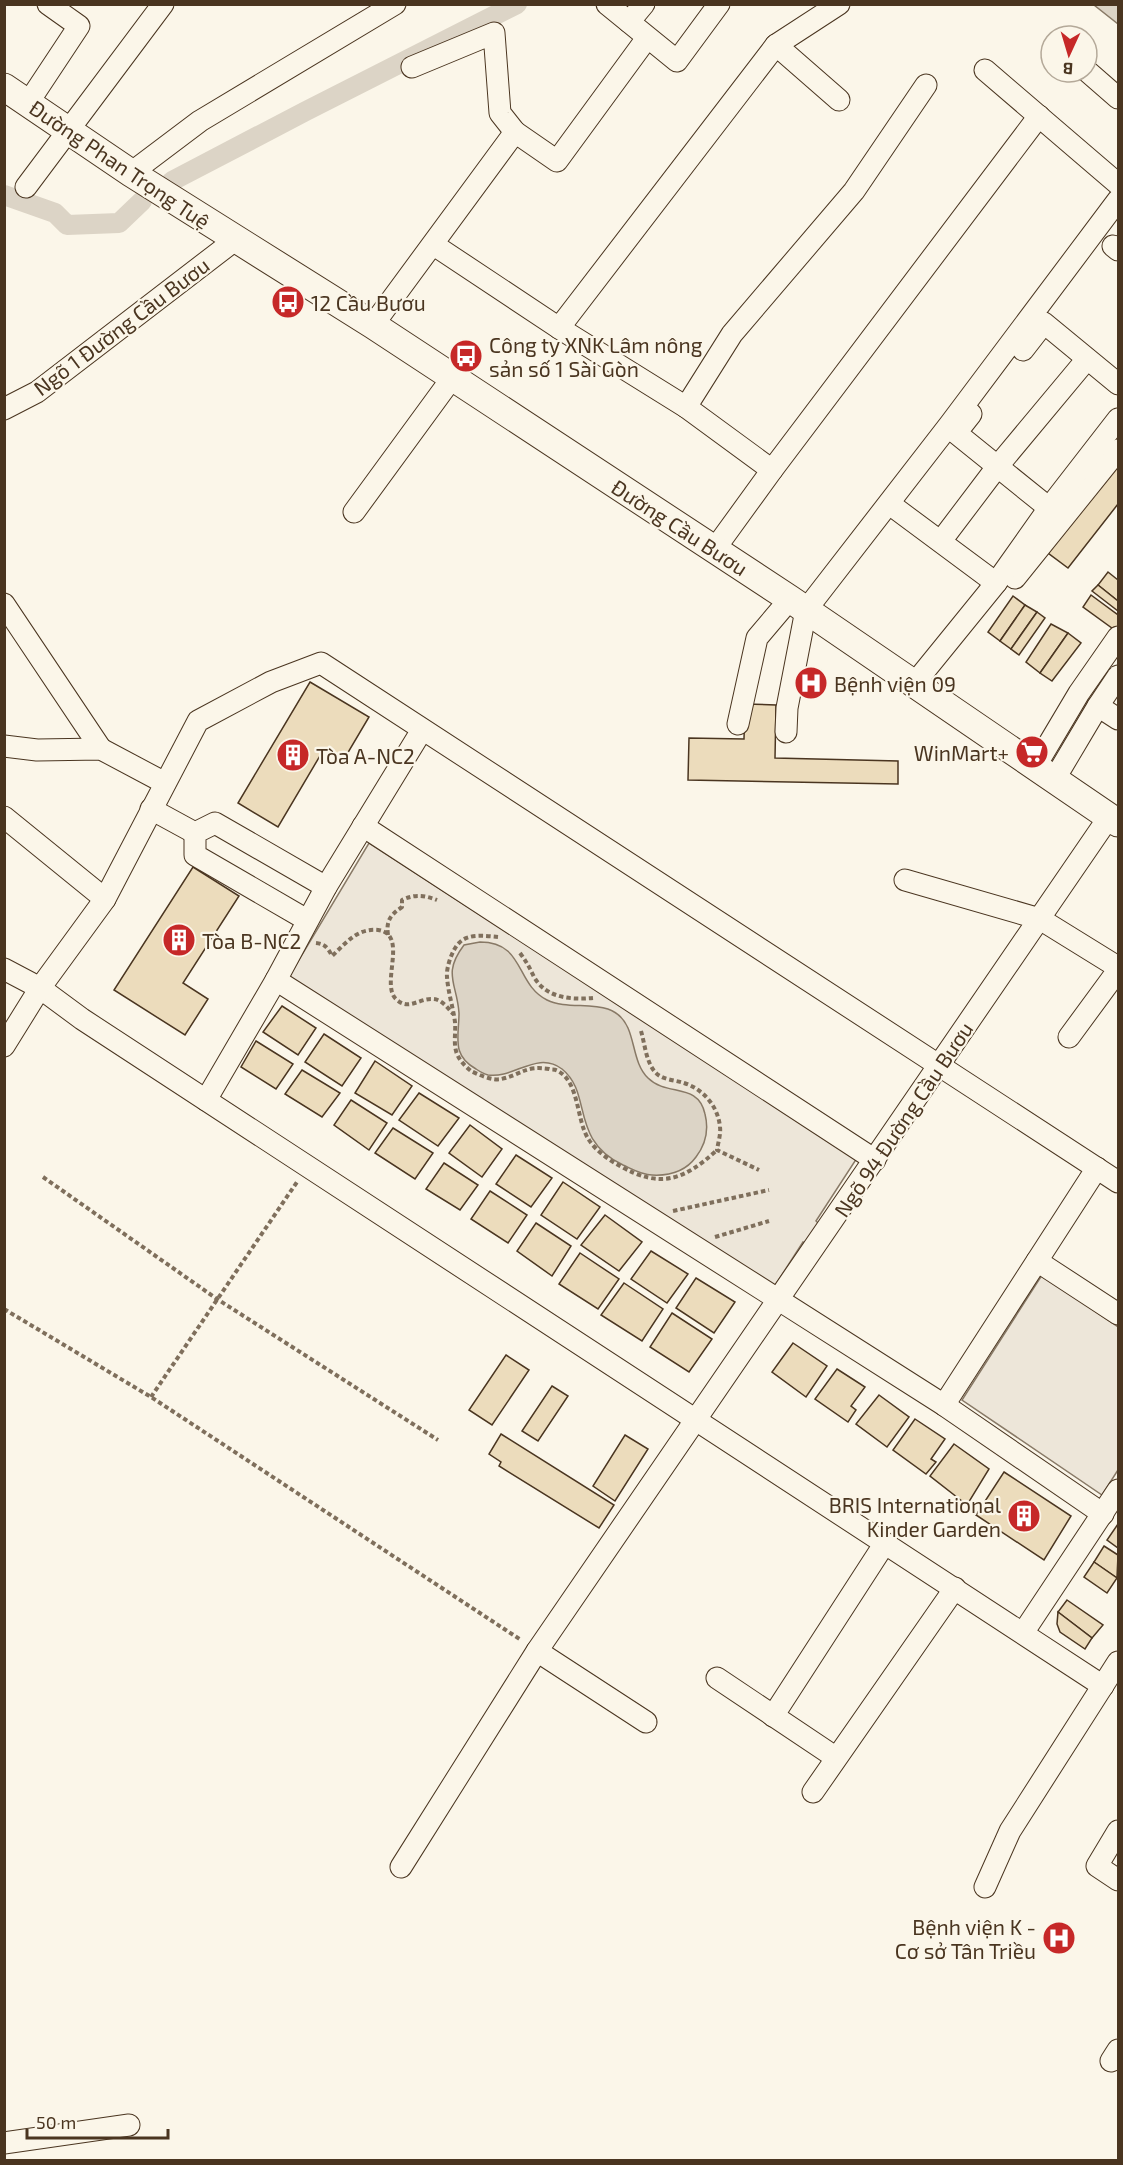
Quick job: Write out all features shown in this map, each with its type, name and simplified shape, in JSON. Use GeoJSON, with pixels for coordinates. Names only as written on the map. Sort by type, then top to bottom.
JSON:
{"type":"FeatureCollection","features":[{"type":"Feature","properties":{"kind":"main road","name":"Đường Phan Trọng Tuệ"},"geometry":{"type":"LineString","coordinates":[[4,87],[235,240]]}},
{"type":"Feature","properties":{"kind":"main road","name":"Đường Cầu Bươu"},"geometry":{"type":"LineString","coordinates":[[235,240],[373,325],[798,605],[1114,820]]}},
{"type":"Feature","properties":{"kind":"street"},"geometry":{"type":"LineString","coordinates":[[28,103],[79,26],[48,4]]}},
{"type":"Feature","properties":{"kind":"street"},"geometry":{"type":"LineString","coordinates":[[26,187],[163,4]]}},
{"type":"Feature","properties":{"kind":"street"},"geometry":{"type":"LineString","coordinates":[[607,4],[677,61],[719,4]]}},
{"type":"Feature","properties":{"kind":"street"},"geometry":{"type":"LineString","coordinates":[[629,22],[644,4]]}},
{"type":"Feature","properties":{"kind":"street"},"geometry":{"type":"LineString","coordinates":[[559,328],[776,45],[839,4]]}},
{"type":"Feature","properties":{"kind":"street"},"geometry":{"type":"LineString","coordinates":[[131,173],[200,121],[383,8]]}},
{"type":"Feature","properties":{"kind":"street"},"geometry":{"type":"LineString","coordinates":[[412,67],[494,33],[500,113],[515,132],[557,161],[647,38]]}},
{"type":"Feature","properties":{"kind":"street"},"geometry":{"type":"LineString","coordinates":[[776,45],[839,100]]}},
{"type":"Feature","properties":{"kind":"street"},"geometry":{"type":"LineString","coordinates":[[985,70],[1119,184]]}},
{"type":"Feature","properties":{"kind":"street"},"geometry":{"type":"LineString","coordinates":[[1099,81],[1119,98]]}},
{"type":"Feature","properties":{"kind":"street"},"geometry":{"type":"LineString","coordinates":[[686,408],[732,334],[854,191],[926,85]]}},
{"type":"Feature","properties":{"kind":"street"},"geometry":{"type":"LineString","coordinates":[[714,550],[1039,116]]}},
{"type":"Feature","properties":{"kind":"street"},"geometry":{"type":"LineString","coordinates":[[373,325],[515,132]]}},
{"type":"Feature","properties":{"kind":"street"},"geometry":{"type":"LineString","coordinates":[[738,724],[757,638],[798,605],[950,424],[1119,200]]}},
{"type":"Feature","properties":{"kind":"street","name":"Ngõ 1 Đường Cầu Bươu"},"geometry":{"type":"LineString","coordinates":[[4,409],[38,392],[235,240]]}},
{"type":"Feature","properties":{"kind":"street"},"geometry":{"type":"LineString","coordinates":[[434,245],[559,328],[686,408],[772,470]]}},
{"type":"Feature","properties":{"kind":"street"},"geometry":{"type":"LineString","coordinates":[[1049,508],[956,433],[1044,323],[1119,384]]}},
{"type":"Feature","properties":{"kind":"street"},"geometry":{"type":"LineString","coordinates":[[941,541],[997,467],[1088,358]]}},
{"type":"Feature","properties":{"kind":"street"},"geometry":{"type":"LineString","coordinates":[[354,512],[452,378]]}},
{"type":"Feature","properties":{"kind":"street"},"geometry":{"type":"LineString","coordinates":[[919,687],[1049,508],[1119,419]]}},
{"type":"Feature","properties":{"kind":"street"},"geometry":{"type":"LineString","coordinates":[[919,687],[1119,450]]}},
{"type":"Feature","properties":{"kind":"street"},"geometry":{"type":"LineString","coordinates":[[895,508],[996,583]]}},
{"type":"Feature","properties":{"kind":"street"},"geometry":{"type":"LineString","coordinates":[[4,604],[101,749],[165,783]]}},
{"type":"Feature","properties":{"kind":"street"},"geometry":{"type":"LineString","coordinates":[[786,732],[798,605]]}},
{"type":"Feature","properties":{"kind":"street"},"geometry":{"type":"LineString","coordinates":[[1045,774],[1079,693],[1119,638]]}},
{"type":"Feature","properties":{"kind":"street"},"geometry":{"type":"LineString","coordinates":[[4,1047],[40,988],[105,899],[198,721],[271,682],[321,663],[1119,1182]]}},
{"type":"Feature","properties":{"kind":"street"},"geometry":{"type":"LineString","coordinates":[[1045,774],[1119,676]]}},
{"type":"Feature","properties":{"kind":"street"},"geometry":{"type":"LineString","coordinates":[[1098,706],[1119,719]]}},
{"type":"Feature","properties":{"kind":"street"},"geometry":{"type":"LineString","coordinates":[[206,1100],[276,981],[326,887],[422,730]]}},
{"type":"Feature","properties":{"kind":"street"},"geometry":{"type":"LineString","coordinates":[[4,746],[37,750],[101,749]]}},
{"type":"Feature","properties":{"kind":"street"},"geometry":{"type":"LineString","coordinates":[[151,809],[195,833]]}},
{"type":"Feature","properties":{"kind":"street"},"geometry":{"type":"LineString","coordinates":[[4,817],[105,899]]}},
{"type":"Feature","properties":{"kind":"street","name":"Ngõ 94 Đường Cầu Bươu"},"geometry":{"type":"LineString","coordinates":[[401,1867],[537,1651],[1040,919],[1114,820]]}},
{"type":"Feature","properties":{"kind":"street"},"geometry":{"type":"LineString","coordinates":[[195,833],[215,823],[326,887]]}},
{"type":"Feature","properties":{"kind":"street"},"geometry":{"type":"LineString","coordinates":[[363,826],[875,1160]]}},
{"type":"Feature","properties":{"kind":"street"},"geometry":{"type":"LineString","coordinates":[[195,833],[195,855],[307,920]]}},
{"type":"Feature","properties":{"kind":"street"},"geometry":{"type":"LineString","coordinates":[[905,880],[1040,919],[1116,966],[1116,973],[1069,1037]]}},
{"type":"Feature","properties":{"kind":"street"},"geometry":{"type":"LineString","coordinates":[[4,969],[40,988],[82,1019],[1103,1686]]}},
{"type":"Feature","properties":{"kind":"street"},"geometry":{"type":"LineString","coordinates":[[276,981],[944,1405],[1103,1514]]}},
{"type":"Feature","properties":{"kind":"street"},"geometry":{"type":"LineString","coordinates":[[944,1405],[1097,1168]]}},
{"type":"Feature","properties":{"kind":"street"},"geometry":{"type":"LineString","coordinates":[[1037,1261],[1119,1314]]}},
{"type":"Feature","properties":{"kind":"street"},"geometry":{"type":"LineString","coordinates":[[1023,1633],[1119,1490]]}},
{"type":"Feature","properties":{"kind":"street"},"geometry":{"type":"LineString","coordinates":[[773,1716],[885,1543]]}},
{"type":"Feature","properties":{"kind":"street"},"geometry":{"type":"LineString","coordinates":[[813,1792],[835,1757],[954,1588]]}},
{"type":"Feature","properties":{"kind":"street"},"geometry":{"type":"LineString","coordinates":[[537,1651],[646,1722]]}},
{"type":"Feature","properties":{"kind":"street"},"geometry":{"type":"LineString","coordinates":[[985,1887],[1010,1831],[1119,1662]]}},
{"type":"Feature","properties":{"kind":"street"},"geometry":{"type":"LineString","coordinates":[[717,1678],[835,1757]]}},
{"type":"Feature","properties":{"kind":"street"},"geometry":{"type":"LineString","coordinates":[[1119,1831],[1097,1866],[1119,1880]]}},
{"type":"Feature","properties":{"kind":"street"},"geometry":{"type":"LineString","coordinates":[[4,2143],[129,2125]]}},
{"type":"Feature","properties":{"kind":"path"},"geometry":{"type":"LineString","coordinates":[[445,901],[423,895],[409,897],[402,900],[402,907],[391,915],[386,925],[393,948],[394,962],[390,977],[390,991],[395,999],[404,1005],[431,999],[443,1003],[454,1014]]}},
{"type":"Feature","properties":{"kind":"path"},"geometry":{"type":"LineString","coordinates":[[313,943],[323,944],[332,956],[353,935],[369,929],[383,931],[388,935]]}},
{"type":"Feature","properties":{"kind":"path"},"geometry":{"type":"LineString","coordinates":[[501,938],[483,936],[468,938],[459,943],[452,954],[447,976],[454,1014],[455,1047],[463,1064],[484,1077],[500,1080],[519,1071],[537,1067],[558,1071],[573,1088],[588,1139],[608,1159],[632,1173],[650,1179],[665,1180],[684,1175],[717,1150],[720,1127],[713,1104],[702,1091],[685,1083],[662,1078],[656,1073],[647,1056],[640,1028]]}},
{"type":"Feature","properties":{"kind":"path"},"geometry":{"type":"LineString","coordinates":[[518,950],[540,984],[550,993],[580,1000],[597,998]]}},
{"type":"Feature","properties":{"kind":"path"},"geometry":{"type":"LineString","coordinates":[[717,1150],[759,1170]]}},
{"type":"Feature","properties":{"kind":"path"},"geometry":{"type":"LineString","coordinates":[[151,1397],[308,1167]]}},
{"type":"Feature","properties":{"kind":"path"},"geometry":{"type":"LineString","coordinates":[[42,1177],[217,1299],[438,1440]]}},
{"type":"Feature","properties":{"kind":"path"},"geometry":{"type":"LineString","coordinates":[[669,1211],[769,1190]]}},
{"type":"Feature","properties":{"kind":"path"},"geometry":{"type":"LineString","coordinates":[[708,1239],[769,1221]]}},
{"type":"Feature","properties":{"kind":"path"},"geometry":{"type":"LineString","coordinates":[[4,1309],[151,1397],[537,1651]]}},
{"type":"Feature","properties":{"kind":"shaded area"},"geometry":{"type":"Polygon","coordinates":[[[1094,5],[1118,5],[1118,24],[1094,5]]]}},
{"type":"Feature","properties":{"kind":"shaded area"},"geometry":{"type":"Polygon","coordinates":[[[369,843],[857,1158],[816,1221],[822,1227],[810,1245],[803,1242],[774,1287],[288,978],[369,843]]]}},
{"type":"Feature","properties":{"kind":"shaded area"},"geometry":{"type":"Polygon","coordinates":[[[480,942],[494,944],[505,949],[513,956],[529,984],[547,1000],[557,1004],[603,1008],[613,1011],[621,1018],[628,1028],[640,1067],[648,1078],[656,1084],[689,1094],[701,1104],[707,1126],[706,1137],[692,1162],[682,1170],[671,1174],[648,1175],[623,1165],[606,1154],[595,1143],[588,1130],[577,1091],[571,1079],[562,1069],[553,1064],[544,1062],[507,1073],[488,1075],[468,1064],[458,1045],[459,1013],[452,971],[457,955],[464,945],[480,942]]]}},
{"type":"Feature","properties":{"kind":"shaded area"},"geometry":{"type":"Polygon","coordinates":[[[1042,1275],[1118,1327],[1118,1470],[1102,1495],[962,1400],[1042,1275]]]}},
{"type":"Feature","properties":{"kind":"building"},"geometry":{"type":"Polygon","coordinates":[[[1118,458],[1118,504],[1068,568],[1044,550],[1118,458]]]}},
{"type":"Feature","properties":{"kind":"building"},"geometry":{"type":"Polygon","coordinates":[[[1108,572],[1118,580],[1118,601],[1098,585],[1108,572]]]}},
{"type":"Feature","properties":{"kind":"building"},"geometry":{"type":"Polygon","coordinates":[[[1098,585],[1118,601],[1118,611],[1092,591],[1098,585]]]}},
{"type":"Feature","properties":{"kind":"building"},"geometry":{"type":"Polygon","coordinates":[[[1091,595],[1118,615],[1116,631],[1083,607],[1091,595]]]}},
{"type":"Feature","properties":{"kind":"building"},"geometry":{"type":"Polygon","coordinates":[[[1013,596],[1025,605],[1000,641],[988,632],[1013,596]]]}},
{"type":"Feature","properties":{"kind":"building"},"geometry":{"type":"Polygon","coordinates":[[[1025,605],[1037,612],[1011,649],[1000,641],[1025,605]]]}},
{"type":"Feature","properties":{"kind":"building"},"geometry":{"type":"Polygon","coordinates":[[[1037,612],[1045,618],[1019,655],[1011,649],[1037,612]]]}},
{"type":"Feature","properties":{"kind":"building"},"geometry":{"type":"Polygon","coordinates":[[[1051,624],[1068,633],[1040,673],[1026,662],[1051,624]]]}},
{"type":"Feature","properties":{"kind":"building"},"geometry":{"type":"Polygon","coordinates":[[[1068,633],[1081,643],[1052,681],[1040,673],[1068,633]]]}},
{"type":"Feature","properties":{"kind":"building","name":"Tòa A-NC2"},"geometry":{"type":"Polygon","coordinates":[[[310,682],[369,717],[343,761],[324,749],[278,827],[238,803],[310,682]]]}},
{"type":"Feature","properties":{"kind":"building"},"geometry":{"type":"Polygon","coordinates":[[[745,704],[776,705],[775,758],[898,761],[898,784],[688,780],[689,738],[744,739],[745,704]]]}},
{"type":"Feature","properties":{"kind":"building","name":"Tòa B-NC2"},"geometry":{"type":"Polygon","coordinates":[[[193,867],[239,896],[183,983],[208,999],[185,1035],[114,990],[193,867]]]}},
{"type":"Feature","properties":{"kind":"building"},"geometry":{"type":"Polygon","coordinates":[[[282,1006],[316,1028],[298,1055],[263,1032],[282,1006]]]}},
{"type":"Feature","properties":{"kind":"building"},"geometry":{"type":"Polygon","coordinates":[[[324,1034],[361,1058],[342,1086],[305,1062],[324,1034]]]}},
{"type":"Feature","properties":{"kind":"building"},"geometry":{"type":"Polygon","coordinates":[[[256,1041],[293,1064],[276,1089],[241,1067],[256,1041]]]}},
{"type":"Feature","properties":{"kind":"building"},"geometry":{"type":"Polygon","coordinates":[[[375,1061],[412,1086],[392,1115],[355,1093],[375,1061]]]}},
{"type":"Feature","properties":{"kind":"building"},"geometry":{"type":"Polygon","coordinates":[[[302,1070],[340,1093],[322,1117],[285,1094],[302,1070]]]}},
{"type":"Feature","properties":{"kind":"building"},"geometry":{"type":"Polygon","coordinates":[[[419,1093],[459,1118],[438,1146],[399,1120],[419,1093]]]}},
{"type":"Feature","properties":{"kind":"building"},"geometry":{"type":"Polygon","coordinates":[[[351,1100],[387,1123],[369,1150],[334,1125],[351,1100]]]}},
{"type":"Feature","properties":{"kind":"building"},"geometry":{"type":"Polygon","coordinates":[[[470,1125],[502,1149],[482,1177],[449,1153],[470,1125]]]}},
{"type":"Feature","properties":{"kind":"building"},"geometry":{"type":"Polygon","coordinates":[[[393,1128],[433,1153],[415,1179],[375,1153],[393,1128]]]}},
{"type":"Feature","properties":{"kind":"building"},"geometry":{"type":"Polygon","coordinates":[[[516,1155],[552,1178],[531,1207],[496,1184],[516,1155]]]}},
{"type":"Feature","properties":{"kind":"building"},"geometry":{"type":"Polygon","coordinates":[[[444,1163],[478,1185],[460,1210],[426,1189],[444,1163]]]}},
{"type":"Feature","properties":{"kind":"building"},"geometry":{"type":"Polygon","coordinates":[[[563,1182],[600,1207],[577,1239],[541,1215],[563,1182]]]}},
{"type":"Feature","properties":{"kind":"building"},"geometry":{"type":"Polygon","coordinates":[[[490,1191],[527,1215],[508,1243],[471,1219],[490,1191]]]}},
{"type":"Feature","properties":{"kind":"building"},"geometry":{"type":"Polygon","coordinates":[[[605,1215],[642,1242],[619,1271],[581,1245],[605,1215]]]}},
{"type":"Feature","properties":{"kind":"building"},"geometry":{"type":"Polygon","coordinates":[[[536,1223],[571,1246],[552,1276],[517,1251],[536,1223]]]}},
{"type":"Feature","properties":{"kind":"building"},"geometry":{"type":"Polygon","coordinates":[[[651,1251],[688,1274],[667,1303],[631,1279],[651,1251]]]}},
{"type":"Feature","properties":{"kind":"building"},"geometry":{"type":"Polygon","coordinates":[[[580,1253],[619,1279],[598,1309],[559,1284],[580,1253]]]}},
{"type":"Feature","properties":{"kind":"building"},"geometry":{"type":"Polygon","coordinates":[[[696,1278],[735,1302],[714,1333],[676,1308],[696,1278]]]}},
{"type":"Feature","properties":{"kind":"building"},"geometry":{"type":"Polygon","coordinates":[[[624,1283],[663,1309],[642,1341],[601,1315],[624,1283]]]}},
{"type":"Feature","properties":{"kind":"building"},"geometry":{"type":"Polygon","coordinates":[[[672,1313],[712,1339],[689,1372],[650,1347],[672,1313]]]}},
{"type":"Feature","properties":{"kind":"building"},"geometry":{"type":"Polygon","coordinates":[[[793,1343],[827,1366],[806,1397],[772,1372],[793,1343]]]}},
{"type":"Feature","properties":{"kind":"building"},"geometry":{"type":"Polygon","coordinates":[[[506,1355],[529,1370],[492,1425],[469,1410],[506,1355]]]}},
{"type":"Feature","properties":{"kind":"building"},"geometry":{"type":"Polygon","coordinates":[[[837,1369],[865,1387],[851,1406],[856,1410],[848,1422],[815,1399],[837,1369]]]}},
{"type":"Feature","properties":{"kind":"building"},"geometry":{"type":"Polygon","coordinates":[[[552,1386],[568,1396],[538,1441],[522,1431],[552,1386]]]}},
{"type":"Feature","properties":{"kind":"building"},"geometry":{"type":"Polygon","coordinates":[[[879,1395],[909,1417],[887,1447],[856,1424],[879,1395]]]}},
{"type":"Feature","properties":{"kind":"building"},"geometry":{"type":"Polygon","coordinates":[[[915,1419],[945,1439],[931,1459],[936,1462],[926,1474],[893,1450],[915,1419]]]}},
{"type":"Feature","properties":{"kind":"building"},"geometry":{"type":"Polygon","coordinates":[[[501,1434],[614,1505],[599,1528],[499,1466],[501,1462],[489,1454],[501,1434]]]}},
{"type":"Feature","properties":{"kind":"building"},"geometry":{"type":"Polygon","coordinates":[[[625,1435],[648,1449],[615,1501],[593,1486],[625,1435]]]}},
{"type":"Feature","properties":{"kind":"building"},"geometry":{"type":"Polygon","coordinates":[[[954,1444],[989,1469],[967,1505],[930,1476],[954,1444]]]}},
{"type":"Feature","properties":{"kind":"building","name":"BRIS International Kinder Garden"},"geometry":{"type":"Polygon","coordinates":[[[1004,1472],[1071,1516],[1044,1560],[976,1515],[1004,1472]]]}},
{"type":"Feature","properties":{"kind":"building"},"geometry":{"type":"Polygon","coordinates":[[[1118,1524],[1118,1548],[1107,1540],[1118,1524]]]}},
{"type":"Feature","properties":{"kind":"building"},"geometry":{"type":"Polygon","coordinates":[[[1104,1546],[1118,1555],[1117,1578],[1094,1562],[1104,1546]]]}},
{"type":"Feature","properties":{"kind":"building"},"geometry":{"type":"Polygon","coordinates":[[[1094,1562],[1117,1578],[1107,1593],[1084,1577],[1094,1562]]]}},
{"type":"Feature","properties":{"kind":"building"},"geometry":{"type":"Polygon","coordinates":[[[1067,1600],[1103,1625],[1092,1638],[1058,1612],[1067,1600]]]}},
{"type":"Feature","properties":{"kind":"building"},"geometry":{"type":"Polygon","coordinates":[[[1058,1612],[1092,1638],[1085,1649],[1060,1632],[1057,1624],[1058,1612]]]}},
{"type":"Feature","properties":{"kind":"waterway"},"geometry":{"type":"LineString","coordinates":[[172,181],[517,4]]}},
{"type":"Feature","properties":{"kind":"waterway"},"geometry":{"type":"LineString","coordinates":[[4,195],[55,213],[67,225],[119,223],[142,201]]}},
{"type":"Feature","properties":{"kind":"place","name":"12 Cầu Bươu"},"geometry":{"type":"Point","coordinates":[288,302]}},
{"type":"Feature","properties":{"kind":"place","name":"Công ty XNK Lâm nông sản số 1 Sài Gòn"},"geometry":{"type":"Point","coordinates":[466,356]}},
{"type":"Feature","properties":{"kind":"place","name":"Bệnh viện 09"},"geometry":{"type":"Point","coordinates":[811,683]}},
{"type":"Feature","properties":{"kind":"place","name":"WinMart+"},"geometry":{"type":"Point","coordinates":[1032,752]}},
{"type":"Feature","properties":{"kind":"place","name":"Tòa A-NC2"},"geometry":{"type":"Point","coordinates":[293,755]}},
{"type":"Feature","properties":{"kind":"place","name":"Tòa B-NC2"},"geometry":{"type":"Point","coordinates":[179,940]}},
{"type":"Feature","properties":{"kind":"place","name":"BRIS International Kinder Garden"},"geometry":{"type":"Point","coordinates":[1024,1516]}},
{"type":"Feature","properties":{"kind":"place","name":"Bệnh viện K - Cơ sở Tân Triều"},"geometry":{"type":"Point","coordinates":[1059,1938]}}]}
